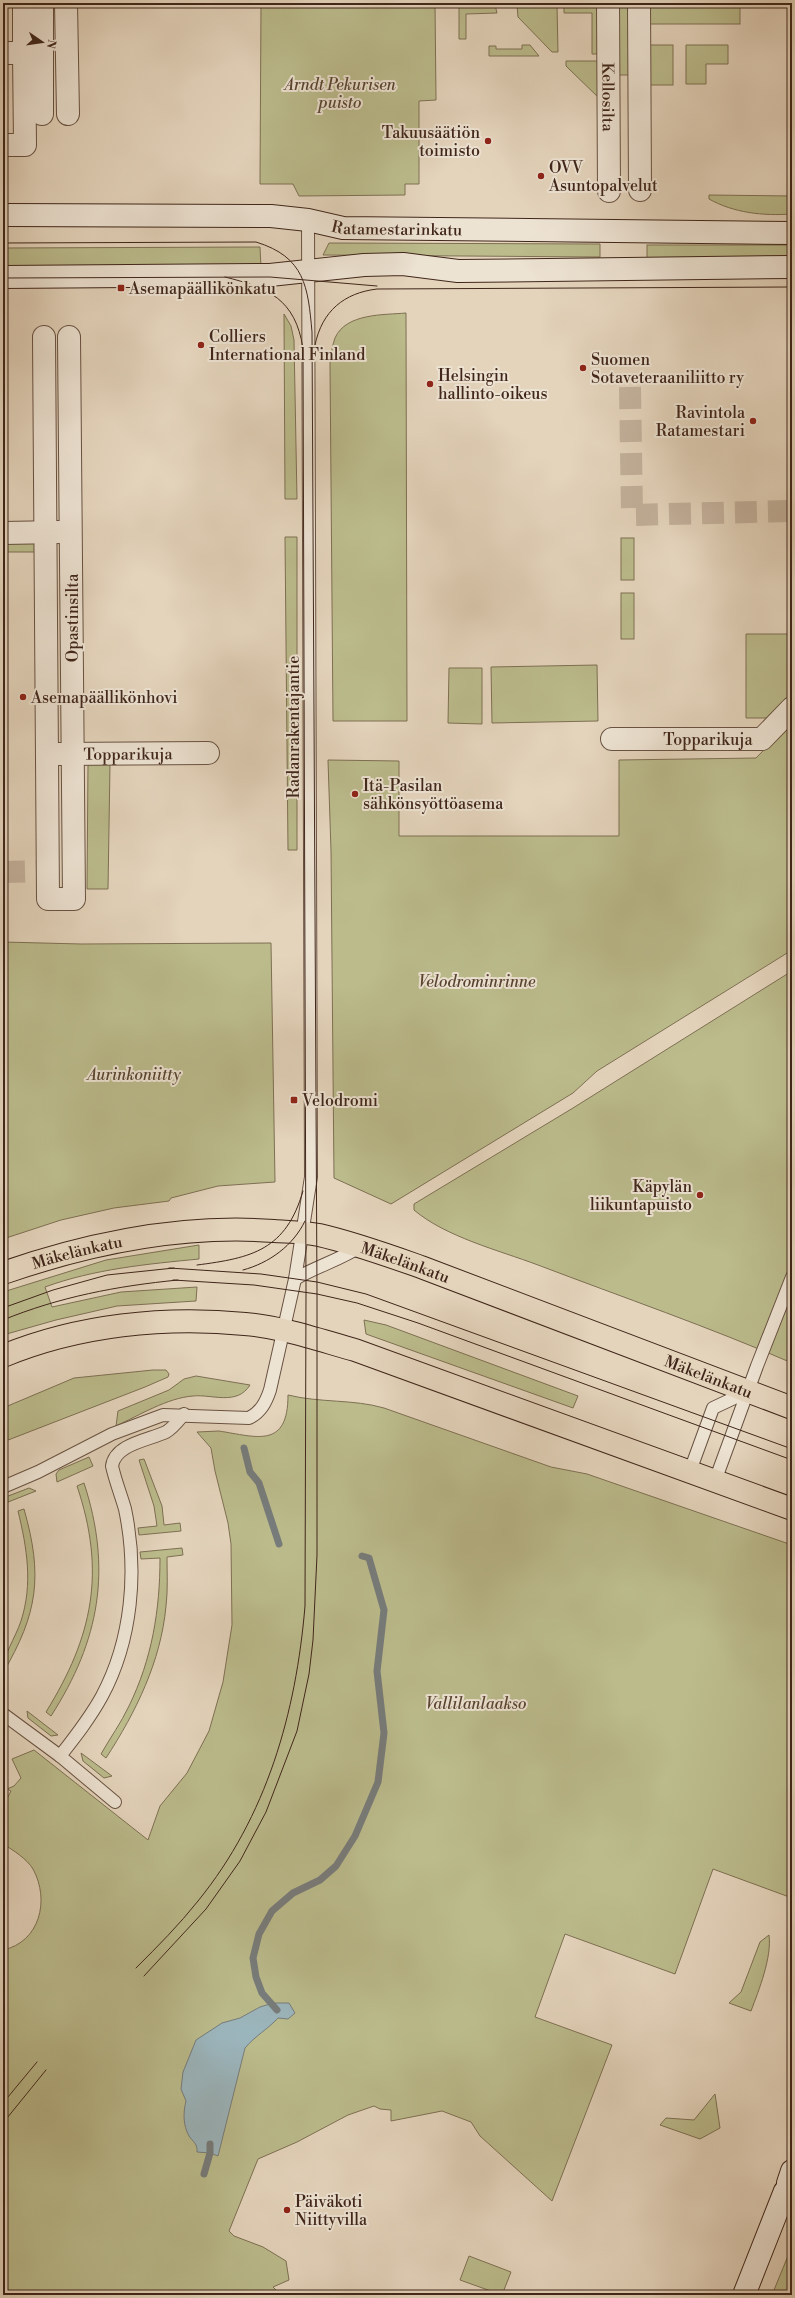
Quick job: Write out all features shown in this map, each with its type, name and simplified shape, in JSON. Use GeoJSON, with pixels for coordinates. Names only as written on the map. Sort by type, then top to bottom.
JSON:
{"type":"FeatureCollection","features":[{"type":"Feature","properties":{"kind":"main road","name":"Mäkelänkatu"},"geometry":{"type":"LineString","coordinates":[[3,1273],[51,1256],[105,1244],[166,1234],[204,1229],[247,1229],[304,1233],[361,1246],[564,1320],[747,1392],[792,1408]]}},
{"type":"Feature","properties":{"kind":"main road"},"geometry":{"type":"LineString","coordinates":[[3,1356],[30,1344],[65,1335],[150,1323],[187,1321],[240,1323],[282,1330],[354,1350],[792,1509]]}},
{"type":"Feature","properties":{"kind":"street"},"geometry":{"type":"LineString","coordinates":[[3,145],[25,145],[14,53],[24,3]]}},
{"type":"Feature","properties":{"kind":"street"},"geometry":{"type":"LineString","coordinates":[[42,3],[42,110],[68,110],[66,3]]}},
{"type":"Feature","properties":{"kind":"street","name":"Kellosilta"},"geometry":{"type":"LineString","coordinates":[[608,3],[609,191]]}},
{"type":"Feature","properties":{"kind":"street","name":"Kellosilta"},"geometry":{"type":"LineString","coordinates":[[639,3],[640,190]]}},
{"type":"Feature","properties":{"kind":"street","name":"Ratamestarinkatu"},"geometry":{"type":"LineString","coordinates":[[3,215],[242,215],[308,220],[343,228],[792,233]]}},
{"type":"Feature","properties":{"kind":"street"},"geometry":{"type":"LineString","coordinates":[[3,277],[270,275],[340,266],[403,264],[458,272],[792,267]]}},
{"type":"Feature","properties":{"kind":"street","name":"Opastinsilta"},"geometry":{"type":"LineString","coordinates":[[58,342],[58,375],[71,477],[74,899],[48,899],[45,872],[47,728],[39,460],[58,375]]}},
{"type":"Feature","properties":{"kind":"street"},"geometry":{"type":"LineString","coordinates":[[39,460],[71,477]]}},
{"type":"Feature","properties":{"kind":"street"},"geometry":{"type":"LineString","coordinates":[[3,520],[71,532]]}},
{"type":"Feature","properties":{"kind":"street"},"geometry":{"type":"LineString","coordinates":[[3,533],[42,528]]}},
{"type":"Feature","properties":{"kind":"street","name":"Topparikuja"},"geometry":{"type":"LineString","coordinates":[[612,739],[762,739],[792,708]]}},
{"type":"Feature","properties":{"kind":"street","name":"Topparikuja"},"geometry":{"type":"LineString","coordinates":[[47,728],[72,728]]}},
{"type":"Feature","properties":{"kind":"street","name":"Topparikuja"},"geometry":{"type":"LineString","coordinates":[[47,761],[73,761],[208,753]]}},
{"type":"Feature","properties":{"kind":"street"},"geometry":{"type":"LineString","coordinates":[[744,2295],[788,2182]]}},
{"type":"Feature","properties":{"kind":"lane","name":"Radanrakentajantie"},"geometry":{"type":"LineString","coordinates":[[3,1487],[38,1472],[107,1437],[163,1414],[238,1418],[255,1415],[266,1402],[295,1279],[304,1233],[311,1177],[308,220]]}},
{"type":"Feature","properties":{"kind":"lane"},"geometry":{"type":"LineString","coordinates":[[295,1279],[323,1264],[343,1258],[361,1246]]}},
{"type":"Feature","properties":{"kind":"lane"},"geometry":{"type":"LineString","coordinates":[[716,1481],[747,1392],[792,1277]]}},
{"type":"Feature","properties":{"kind":"lane"},"geometry":{"type":"LineString","coordinates":[[690,1472],[713,1408],[747,1392]]}},
{"type":"Feature","properties":{"kind":"lane"},"geometry":{"type":"LineString","coordinates":[[60,1756],[77,1735],[102,1696],[119,1654],[129,1608],[132,1573],[130,1540],[124,1509],[112,1466],[115,1455],[168,1431],[184,1414]]}},
{"type":"Feature","properties":{"kind":"lane"},"geometry":{"type":"LineString","coordinates":[[3,1714],[60,1756],[115,1802]]}},
{"type":"Feature","properties":{"kind":"green space","name":"Arndt Pekurisen puisto"},"geometry":{"type":"Polygon","coordinates":[[[261,3],[435,3],[436,100],[419,101],[419,184],[405,184],[405,195],[299,196],[293,184],[260,184],[261,3]]]}},
{"type":"Feature","properties":{"kind":"green space"},"geometry":{"type":"Polygon","coordinates":[[[645,4],[740,4],[740,24],[645,24],[645,4]]]}},
{"type":"Feature","properties":{"kind":"green space"},"geometry":{"type":"Polygon","coordinates":[[[495,5],[497,13],[466,14],[466,39],[459,39],[459,6],[495,5]]]}},
{"type":"Feature","properties":{"kind":"green space"},"geometry":{"type":"Polygon","coordinates":[[[517,5],[557,5],[558,52],[552,52],[518,17],[517,5]]]}},
{"type":"Feature","properties":{"kind":"green space"},"geometry":{"type":"Polygon","coordinates":[[[564,5],[606,5],[606,54],[592,54],[592,13],[564,13],[564,5]]]}},
{"type":"Feature","properties":{"kind":"green space"},"geometry":{"type":"Polygon","coordinates":[[[617,6],[631,6],[632,75],[618,75],[617,6]]]}},
{"type":"Feature","properties":{"kind":"green space"},"geometry":{"type":"Polygon","coordinates":[[[522,45],[530,45],[539,56],[489,56],[489,46],[496,46],[496,49],[522,49],[522,45]]]}},
{"type":"Feature","properties":{"kind":"green space"},"geometry":{"type":"Polygon","coordinates":[[[646,45],[673,45],[673,85],[646,85],[646,45]]]}},
{"type":"Feature","properties":{"kind":"green space"},"geometry":{"type":"Polygon","coordinates":[[[686,45],[728,45],[728,64],[706,64],[706,84],[686,84],[686,45]]]}},
{"type":"Feature","properties":{"kind":"green space"},"geometry":{"type":"Polygon","coordinates":[[[566,61],[606,61],[600,99],[566,66],[566,61]]]}},
{"type":"Feature","properties":{"kind":"green space"},"geometry":{"type":"Polygon","coordinates":[[[709,195],[792,196],[792,214],[760,214],[728,208],[709,199],[709,195]]]}},
{"type":"Feature","properties":{"kind":"green space"},"geometry":{"type":"Polygon","coordinates":[[[329,243],[600,244],[600,257],[323,255],[329,243]]]}},
{"type":"Feature","properties":{"kind":"green space"},"geometry":{"type":"Polygon","coordinates":[[[647,245],[792,245],[792,258],[647,258],[647,245]]]}},
{"type":"Feature","properties":{"kind":"green space"},"geometry":{"type":"Polygon","coordinates":[[[260,247],[261,267],[3,269],[3,248],[260,247]]]}},
{"type":"Feature","properties":{"kind":"green space"},"geometry":{"type":"Polygon","coordinates":[[[406,313],[407,721],[333,721],[330,363],[332,350],[335,338],[340,330],[356,320],[377,315],[406,313]]]}},
{"type":"Feature","properties":{"kind":"green space"},"geometry":{"type":"Polygon","coordinates":[[[284,314],[291,326],[294,340],[297,499],[285,499],[284,314]]]}},
{"type":"Feature","properties":{"kind":"green space"},"geometry":{"type":"Polygon","coordinates":[[[285,537],[297,537],[297,850],[288,850],[285,537]]]}},
{"type":"Feature","properties":{"kind":"green space"},"geometry":{"type":"Polygon","coordinates":[[[621,538],[634,538],[634,580],[621,580],[621,538]]]}},
{"type":"Feature","properties":{"kind":"green space"},"geometry":{"type":"Polygon","coordinates":[[[3,539],[40,539],[40,552],[3,552],[3,539]]]}},
{"type":"Feature","properties":{"kind":"green space"},"geometry":{"type":"Polygon","coordinates":[[[621,593],[634,593],[634,639],[621,639],[621,593]]]}},
{"type":"Feature","properties":{"kind":"green space"},"geometry":{"type":"Polygon","coordinates":[[[746,634],[792,634],[792,702],[767,718],[746,718],[746,634]]]}},
{"type":"Feature","properties":{"kind":"green space"},"geometry":{"type":"Polygon","coordinates":[[[597,665],[598,721],[492,723],[491,667],[597,665]]]}},
{"type":"Feature","properties":{"kind":"green space"},"geometry":{"type":"Polygon","coordinates":[[[449,668],[482,668],[482,724],[448,723],[449,668]]]}},
{"type":"Feature","properties":{"kind":"green space","name":"Velodrominrinne"},"geometry":{"type":"Polygon","coordinates":[[[792,721],[792,950],[597,1071],[573,1093],[391,1204],[334,1178],[331,851],[328,760],[399,761],[399,836],[619,836],[619,760],[756,758],[792,721]]]}},
{"type":"Feature","properties":{"kind":"green space"},"geometry":{"type":"Polygon","coordinates":[[[88,764],[110,764],[108,889],[87,889],[88,764]]]}},
{"type":"Feature","properties":{"kind":"green space","name":"Aurinkoniitty"},"geometry":{"type":"Polygon","coordinates":[[[3,942],[81,944],[271,943],[275,1182],[218,1186],[171,1198],[169,1201],[114,1208],[61,1220],[3,1239],[3,942]]]}},
{"type":"Feature","properties":{"kind":"green space","name":"Käpylän liikuntapuisto"},"geometry":{"type":"Polygon","coordinates":[[[792,971],[792,1363],[697,1325],[473,1242],[441,1228],[414,1210],[414,1204],[573,1108],[792,971]]]}},
{"type":"Feature","properties":{"kind":"green space"},"geometry":{"type":"Polygon","coordinates":[[[199,1245],[199,1259],[121,1268],[83,1276],[45,1287],[52,1307],[121,1292],[197,1287],[196,1301],[117,1306],[56,1320],[3,1335],[3,1292],[106,1260],[199,1245]]]}},
{"type":"Feature","properties":{"kind":"green space"},"geometry":{"type":"Polygon","coordinates":[[[364,1320],[386,1325],[578,1396],[573,1408],[366,1334],[364,1320]]]}},
{"type":"Feature","properties":{"kind":"green space"},"geometry":{"type":"Polygon","coordinates":[[[166,1370],[169,1374],[168,1377],[3,1442],[3,1408],[74,1378],[166,1370]]]}},
{"type":"Feature","properties":{"kind":"green space"},"geometry":{"type":"Polygon","coordinates":[[[196,1376],[250,1385],[245,1391],[231,1397],[193,1396],[173,1400],[116,1426],[118,1411],[169,1390],[184,1379],[196,1376]]]}},
{"type":"Feature","properties":{"kind":"green space","name":"Vallilanlaakso"},"geometry":{"type":"Polygon","coordinates":[[[288,1395],[312,1399],[360,1403],[384,1408],[551,1467],[587,1474],[792,1545],[792,1898],[713,1869],[675,1974],[565,1934],[535,2017],[612,2045],[552,2201],[480,2136],[471,2122],[442,2111],[391,2121],[391,2110],[380,2109],[374,2106],[348,2115],[297,2142],[258,2159],[229,2231],[234,2236],[263,2247],[286,2261],[289,2280],[273,2287],[281,2295],[3,2295],[3,1950],[16,1945],[26,1938],[33,1929],[41,1906],[41,1894],[33,1869],[24,1858],[3,1844],[3,1806],[11,1791],[7,1789],[14,1786],[21,1778],[12,1759],[34,1750],[148,1840],[160,1806],[187,1773],[209,1731],[223,1682],[232,1625],[231,1544],[228,1523],[211,1448],[197,1432],[219,1431],[246,1436],[268,1436],[276,1432],[283,1424],[287,1412],[288,1395]]]}},
{"type":"Feature","properties":{"kind":"green space"},"geometry":{"type":"Polygon","coordinates":[[[89,1457],[93,1466],[57,1482],[56,1474],[59,1470],[89,1457]]]}},
{"type":"Feature","properties":{"kind":"green space"},"geometry":{"type":"Polygon","coordinates":[[[144,1459],[162,1506],[164,1525],[180,1523],[181,1531],[139,1535],[138,1528],[157,1526],[154,1506],[139,1460],[144,1459]]]}},
{"type":"Feature","properties":{"kind":"green space"},"geometry":{"type":"Polygon","coordinates":[[[84,1483],[93,1515],[98,1545],[99,1574],[96,1603],[90,1632],[81,1660],[68,1688],[51,1716],[46,1712],[75,1657],[84,1630],[90,1603],[92,1575],[91,1547],[86,1517],[77,1486],[84,1483]]]}},
{"type":"Feature","properties":{"kind":"green space"},"geometry":{"type":"Polygon","coordinates":[[[29,1488],[36,1491],[3,1504],[3,1498],[29,1488]]]}},
{"type":"Feature","properties":{"kind":"green space"},"geometry":{"type":"Polygon","coordinates":[[[24,1509],[34,1554],[34,1594],[24,1631],[3,1673],[7,1653],[19,1628],[27,1593],[28,1580],[26,1552],[18,1511],[24,1509]]]}},
{"type":"Feature","properties":{"kind":"green space"},"geometry":{"type":"Polygon","coordinates":[[[182,1548],[183,1555],[167,1557],[166,1606],[159,1646],[153,1666],[137,1704],[106,1758],[101,1754],[126,1712],[137,1688],[144,1670],[153,1634],[160,1577],[160,1558],[141,1559],[140,1552],[182,1548]]]}},
{"type":"Feature","properties":{"kind":"green space"},"geometry":{"type":"Polygon","coordinates":[[[27,1711],[58,1735],[51,1736],[28,1718],[27,1711]]]}},
{"type":"Feature","properties":{"kind":"green space"},"geometry":{"type":"Polygon","coordinates":[[[81,1753],[112,1776],[104,1778],[83,1761],[81,1753]]]}},
{"type":"Feature","properties":{"kind":"green space"},"geometry":{"type":"Polygon","coordinates":[[[769,1935],[769,1953],[767,1963],[751,2011],[729,2003],[741,1992],[760,1942],[769,1935]]]}},
{"type":"Feature","properties":{"kind":"green space"},"geometry":{"type":"Polygon","coordinates":[[[715,2094],[720,2128],[700,2139],[660,2125],[666,2118],[694,2120],[715,2094]]]}},
{"type":"Feature","properties":{"kind":"green space"},"geometry":{"type":"Polygon","coordinates":[[[792,2246],[792,2295],[772,2295],[792,2246]]]}},
{"type":"Feature","properties":{"kind":"green space"},"geometry":{"type":"Polygon","coordinates":[[[469,2256],[511,2272],[502,2295],[460,2280],[469,2256]]]}},
{"type":"Feature","properties":{"kind":"water"},"geometry":{"type":"Polygon","coordinates":[[[273,2003],[289,2003],[295,2013],[288,2019],[278,2018],[245,2048],[218,2156],[210,2153],[197,2152],[196,2145],[189,2136],[186,2128],[184,2110],[186,2101],[181,2089],[183,2072],[196,2040],[222,2023],[240,2018],[260,2007],[273,2003]]]}},
{"type":"Feature","properties":{"kind":"waterway"},"geometry":{"type":"LineString","coordinates":[[244,1448],[250,1472],[259,1483],[279,1544]]}},
{"type":"Feature","properties":{"kind":"waterway"},"geometry":{"type":"LineString","coordinates":[[277,2010],[262,1993],[256,1977],[253,1958],[259,1934],[272,1911],[293,1893],[320,1880],[336,1866],[355,1836],[378,1782],[384,1733],[377,1671],[384,1610],[369,1558],[362,1556]]}},
{"type":"Feature","properties":{"kind":"waterway"},"geometry":{"type":"LineString","coordinates":[[204,2174],[210,2153],[210,2144]]}},
{"type":"Feature","properties":{"kind":"tunnel"},"geometry":{"type":"LineString","coordinates":[[630,387],[632,515],[792,511]]}},
{"type":"Feature","properties":{"kind":"tunnel"},"geometry":{"type":"LineString","coordinates":[[3,872],[41,871]]}},
{"type":"Feature","properties":{"kind":"tram line"},"geometry":{"type":"LineString","coordinates":[[3,243],[256,242],[272,248],[285,256],[294,265],[301,276],[308,301],[312,332],[317,1294],[317,1555],[313,1640],[309,1674],[297,1731],[266,1812],[240,1861],[206,1909],[144,1976]]}},
{"type":"Feature","properties":{"kind":"tram line"},"geometry":{"type":"LineString","coordinates":[[136,1968],[198,1901],[222,1868],[243,1834],[260,1799],[274,1762],[285,1724],[301,1646],[305,1606],[306,1292],[303,348],[294,318],[278,298],[255,286],[225,277]]}},
{"type":"Feature","properties":{"kind":"tram line"},"geometry":{"type":"LineString","coordinates":[[3,278],[270,277],[377,286]]}},
{"type":"Feature","properties":{"kind":"tram line"},"geometry":{"type":"LineString","coordinates":[[315,345],[323,322],[336,306],[354,295],[377,289],[792,287]]}},
{"type":"Feature","properties":{"kind":"tram line"},"geometry":{"type":"LineString","coordinates":[[197,1265],[234,1259],[264,1248],[287,1226],[296,1211],[303,1191]]}},
{"type":"Feature","properties":{"kind":"tram line"},"geometry":{"type":"LineString","coordinates":[[243,1270],[262,1263],[287,1246],[300,1230],[305,1221]]}},
{"type":"Feature","properties":{"kind":"tram line"},"geometry":{"type":"LineString","coordinates":[[169,1268],[261,1274],[317,1282],[366,1294],[792,1449]]}},
{"type":"Feature","properties":{"kind":"tram line"},"geometry":{"type":"LineString","coordinates":[[3,1308],[53,1290],[107,1275],[174,1268]]}},
{"type":"Feature","properties":{"kind":"tram line"},"geometry":{"type":"LineString","coordinates":[[173,1280],[254,1285],[317,1294],[357,1303],[418,1323],[792,1460]]}},
{"type":"Feature","properties":{"kind":"tram line"},"geometry":{"type":"LineString","coordinates":[[3,1320],[67,1299],[111,1289],[178,1280]]}},
{"type":"Feature","properties":{"kind":"tram line"},"geometry":{"type":"LineString","coordinates":[[3,2103],[37,2062]]}},
{"type":"Feature","properties":{"kind":"tram line"},"geometry":{"type":"LineString","coordinates":[[3,2123],[46,2070]]}},
{"type":"Feature","properties":{"kind":"place","name":"Takuusäätiön toimisto"},"geometry":{"type":"Point","coordinates":[488,141]}},
{"type":"Feature","properties":{"kind":"place","name":"OVV Asuntopalvelut"},"geometry":{"type":"Point","coordinates":[541,176]}},
{"type":"Feature","properties":{"kind":"place","name":"Asemapäällikönkatu"},"geometry":{"type":"Point","coordinates":[121,288]}},
{"type":"Feature","properties":{"kind":"place","name":"Colliers International Finland"},"geometry":{"type":"Point","coordinates":[201,345]}},
{"type":"Feature","properties":{"kind":"place","name":"Suomen Sotaveteraaniliitto ry"},"geometry":{"type":"Point","coordinates":[583,368]}},
{"type":"Feature","properties":{"kind":"place","name":"Helsingin hallinto-oikeus"},"geometry":{"type":"Point","coordinates":[430,384]}},
{"type":"Feature","properties":{"kind":"place","name":"Ravintola Ratamestari"},"geometry":{"type":"Point","coordinates":[753,421]}},
{"type":"Feature","properties":{"kind":"place","name":"Asemapäällikönhovi"},"geometry":{"type":"Point","coordinates":[23,697]}},
{"type":"Feature","properties":{"kind":"place","name":"Itä-Pasilan sähkönsyöttöasema"},"geometry":{"type":"Point","coordinates":[355,794]}},
{"type":"Feature","properties":{"kind":"place","name":"Velodromi"},"geometry":{"type":"Point","coordinates":[294,1100]}},
{"type":"Feature","properties":{"kind":"place","name":"Käpylän liikuntapuisto"},"geometry":{"type":"Point","coordinates":[700,1195]}},
{"type":"Feature","properties":{"kind":"place","name":"Päiväkoti Niittyvilla"},"geometry":{"type":"Point","coordinates":[287,2210]}}]}
